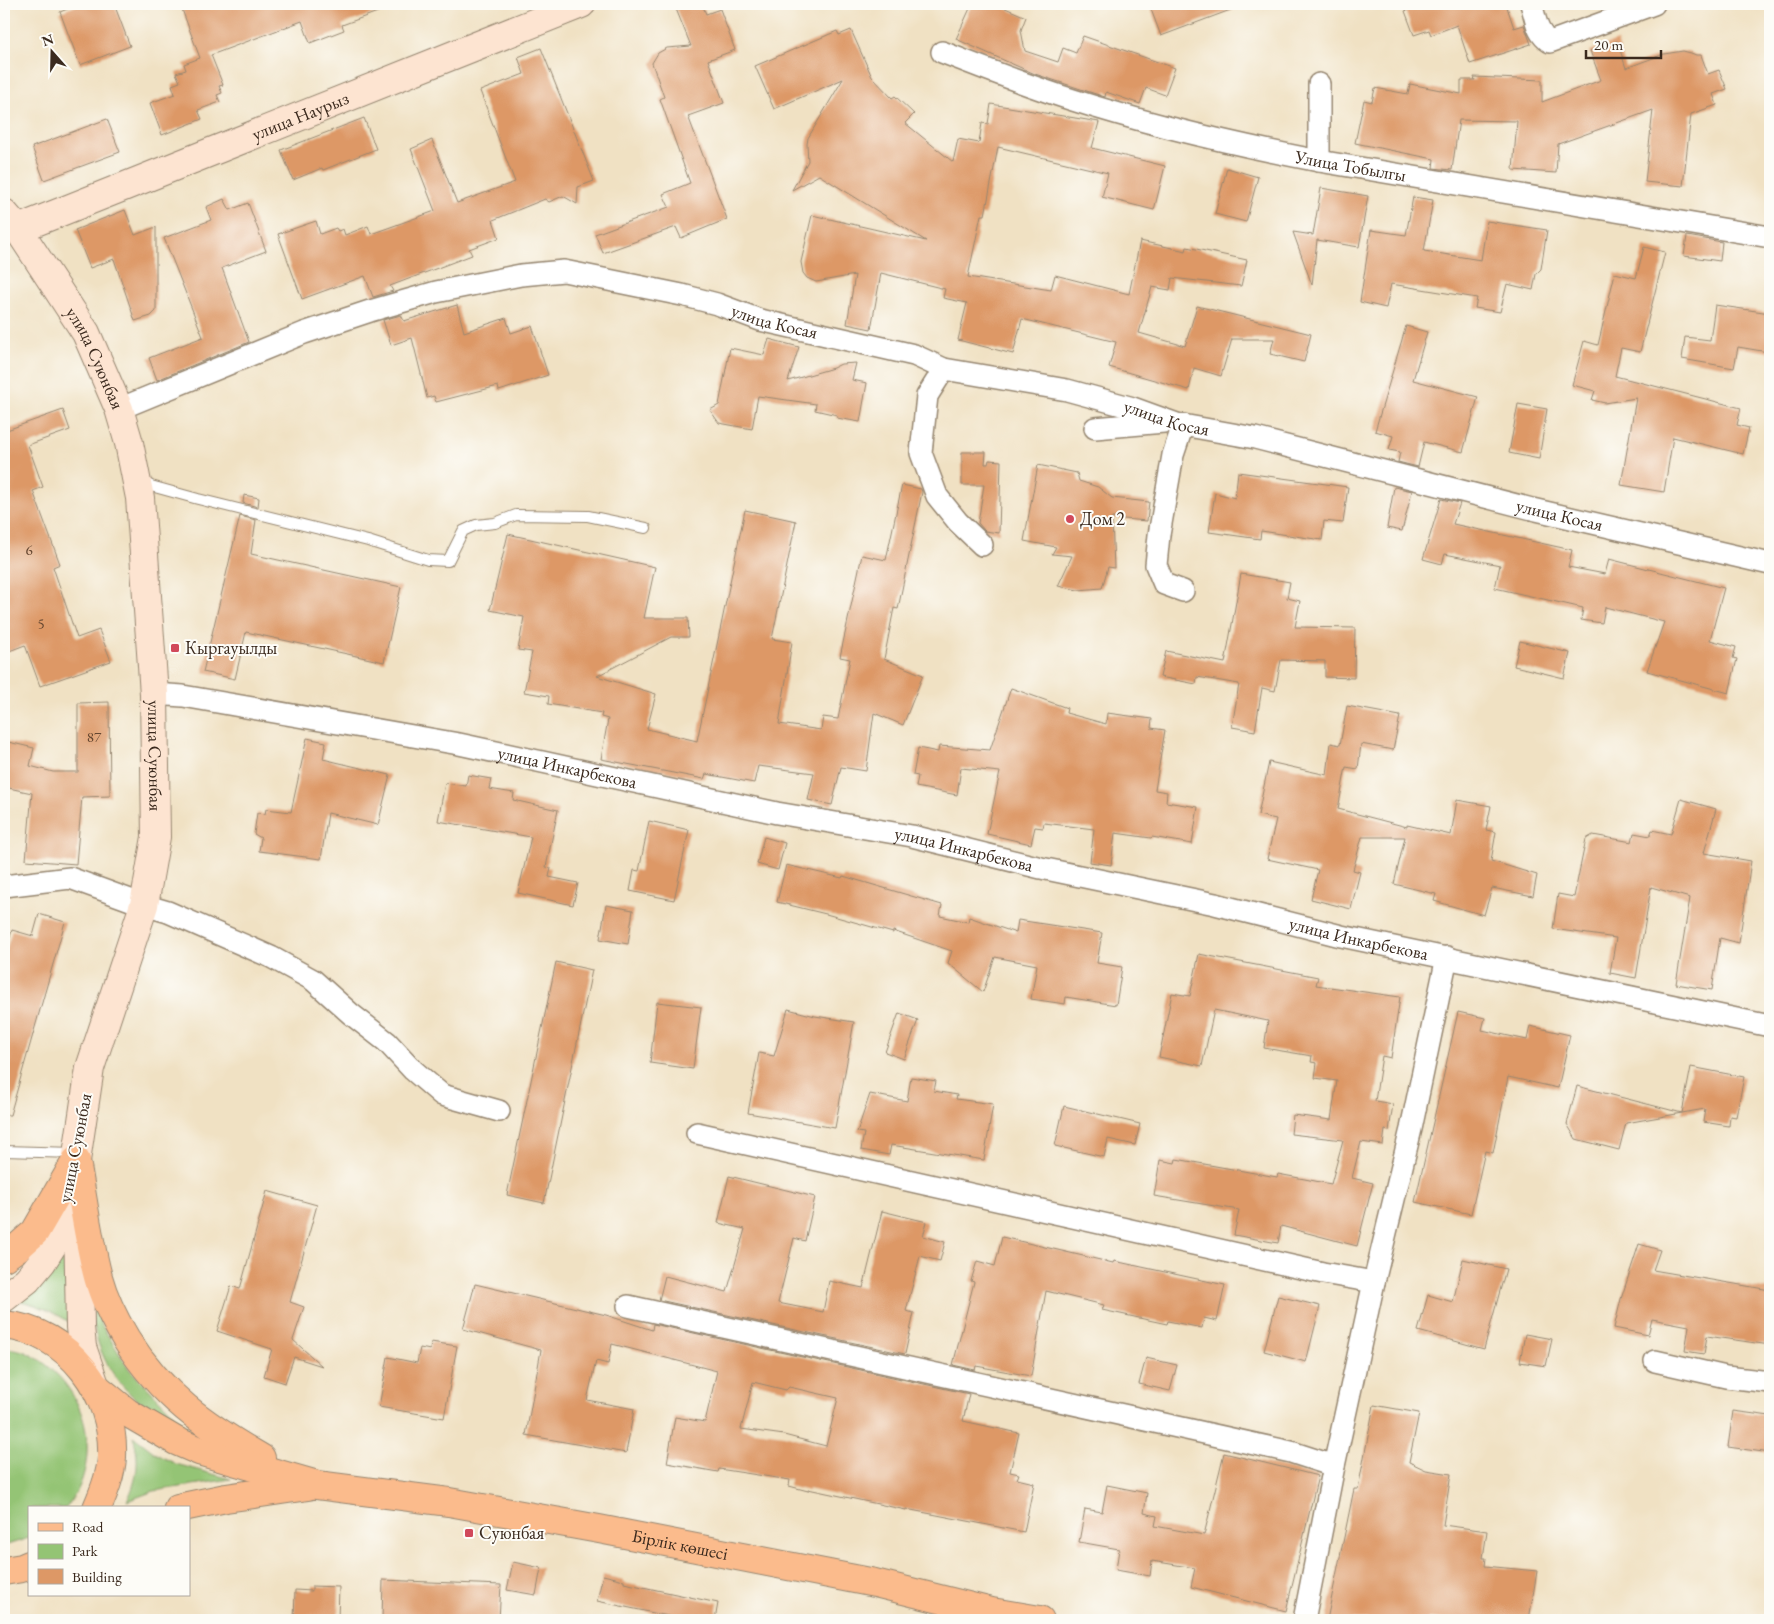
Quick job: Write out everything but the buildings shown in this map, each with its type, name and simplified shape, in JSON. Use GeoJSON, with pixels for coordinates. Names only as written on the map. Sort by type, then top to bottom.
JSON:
{"type":"FeatureCollection","features":[{"type":"Feature","properties":{"kind":"main road","name":"улица Наурыз"},"geometry":{"type":"LineString","coordinates":[[11,221],[581,4]]}},
{"type":"Feature","properties":{"kind":"main road","name":"улица Суюнбая"},"geometry":{"type":"LineString","coordinates":[[4,1298],[26,1280],[42,1262],[54,1243],[77,1157],[90,1068],[144,905],[156,837],[154,694],[140,498],[129,443],[119,409],[86,333],[11,221]]}},
{"type":"Feature","properties":{"kind":"main road"},"geometry":{"type":"LineString","coordinates":[[4,1257],[35,1232],[77,1157]]}},
{"type":"Feature","properties":{"kind":"main road"},"geometry":{"type":"LineString","coordinates":[[77,1157],[80,1328],[82,1347],[95,1386],[128,1413],[176,1441],[199,1451],[317,1485]]}},
{"type":"Feature","properties":{"kind":"main road"},"geometry":{"type":"LineString","coordinates":[[77,1157],[98,1277],[110,1310],[138,1358],[174,1399],[196,1417],[226,1438],[265,1460],[317,1485]]}},
{"type":"Feature","properties":{"kind":"main road"},"geometry":{"type":"LineString","coordinates":[[4,1325],[13,1326],[41,1336],[67,1352],[87,1373],[102,1399],[111,1428],[112,1458],[106,1487],[98,1506]]}},
{"type":"Feature","properties":{"kind":"main road"},"geometry":{"type":"LineString","coordinates":[[188,1506],[226,1498],[317,1485]]}},
{"type":"Feature","properties":{"kind":"main road","name":"Бірлік көшесі"},"geometry":{"type":"LineString","coordinates":[[317,1485],[450,1502],[599,1529],[875,1583],[991,1616],[1040,1620]]}},
{"type":"Feature","properties":{"kind":"main road"},"geometry":{"type":"LineString","coordinates":[[4,1571],[28,1566]]}},
{"type":"Feature","properties":{"kind":"street"},"geometry":{"type":"LineString","coordinates":[[1531,4],[1537,28],[1543,37],[1550,42],[1654,4]]}},
{"type":"Feature","properties":{"kind":"street","name":"Улица Тобылгы"},"geometry":{"type":"LineString","coordinates":[[942,52],[998,75],[1074,101],[1248,147],[1319,162],[1770,237]]}},
{"type":"Feature","properties":{"kind":"street"},"geometry":{"type":"LineString","coordinates":[[1319,84],[1319,162]]}},
{"type":"Feature","properties":{"kind":"street","name":"улица Косая"},"geometry":{"type":"LineString","coordinates":[[119,409],[304,333],[370,311],[464,286],[521,275],[564,271],[717,304],[760,320],[914,355],[944,369],[1067,390],[1133,408],[1178,423],[1255,438],[1532,509],[1770,564]]}},
{"type":"Feature","properties":{"kind":"street"},"geometry":{"type":"LineString","coordinates":[[944,369],[927,396],[921,453],[937,496],[958,522],[982,545]]}},
{"type":"Feature","properties":{"kind":"street"},"geometry":{"type":"LineString","coordinates":[[1095,428],[1178,423],[1165,496],[1156,565],[1164,584],[1183,592]]}},
{"type":"Feature","properties":{"kind":"street","name":"улица Инкарбекова"},"geometry":{"type":"LineString","coordinates":[[154,694],[192,697],[459,744],[777,813],[912,836],[1042,868],[1215,904],[1341,936],[1770,1026]]}},
{"type":"Feature","properties":{"kind":"street"},"geometry":{"type":"LineString","coordinates":[[4,886],[70,878],[168,912],[272,957],[313,980],[351,1014],[387,1042],[413,1070],[442,1095],[499,1111]]}},
{"type":"Feature","properties":{"kind":"street"},"geometry":{"type":"LineString","coordinates":[[1304,1620],[1334,1466],[1374,1282],[1411,1129],[1447,958]]}},
{"type":"Feature","properties":{"kind":"street"},"geometry":{"type":"LineString","coordinates":[[697,1133],[1323,1273],[1374,1282]]}},
{"type":"Feature","properties":{"kind":"street"},"geometry":{"type":"LineString","coordinates":[[628,1306],[1291,1452],[1334,1466]]}},
{"type":"Feature","properties":{"kind":"street"},"geometry":{"type":"LineString","coordinates":[[1655,1361],[1726,1377],[1770,1382]]}},
{"type":"Feature","properties":{"kind":"lane"},"geometry":{"type":"LineString","coordinates":[[136,477],[151,486],[368,540],[428,560],[448,561],[463,531],[476,525],[495,523],[516,515],[588,516],[646,528]]}},
{"type":"Feature","properties":{"kind":"lane"},"geometry":{"type":"LineString","coordinates":[[4,1151],[77,1157]]}},
{"type":"Feature","properties":{"kind":"green space"},"geometry":{"type":"Polygon","coordinates":[[[69,1251],[69,1322],[44,1309],[17,1300],[41,1281],[69,1251]]]}},
{"type":"Feature","properties":{"kind":"green space"},"geometry":{"type":"Polygon","coordinates":[[[90,1292],[102,1326],[129,1369],[190,1431],[161,1417],[137,1400],[114,1374],[105,1360],[94,1328],[90,1292]]]}},
{"type":"Feature","properties":{"kind":"green space"},"geometry":{"type":"Polygon","coordinates":[[[4,1347],[23,1351],[41,1361],[69,1389],[85,1425],[87,1445],[86,1465],[80,1485],[67,1506],[28,1506],[28,1538],[4,1546],[4,1347]]]}},
{"type":"Feature","properties":{"kind":"green space"},"geometry":{"type":"Polygon","coordinates":[[[133,1436],[155,1453],[176,1464],[231,1479],[154,1491],[127,1501],[134,1485],[137,1469],[137,1453],[133,1436]]]}},
{"type":"Feature","properties":{"kind":"place","name":"Дом 2"},"geometry":{"type":"Point","coordinates":[1070,519]}},
{"type":"Feature","properties":{"kind":"place","name":"Кыргауылды"},"geometry":{"type":"Point","coordinates":[175,648]}},
{"type":"Feature","properties":{"kind":"place","name":"Суюнбая"},"geometry":{"type":"Point","coordinates":[469,1533]}}]}
